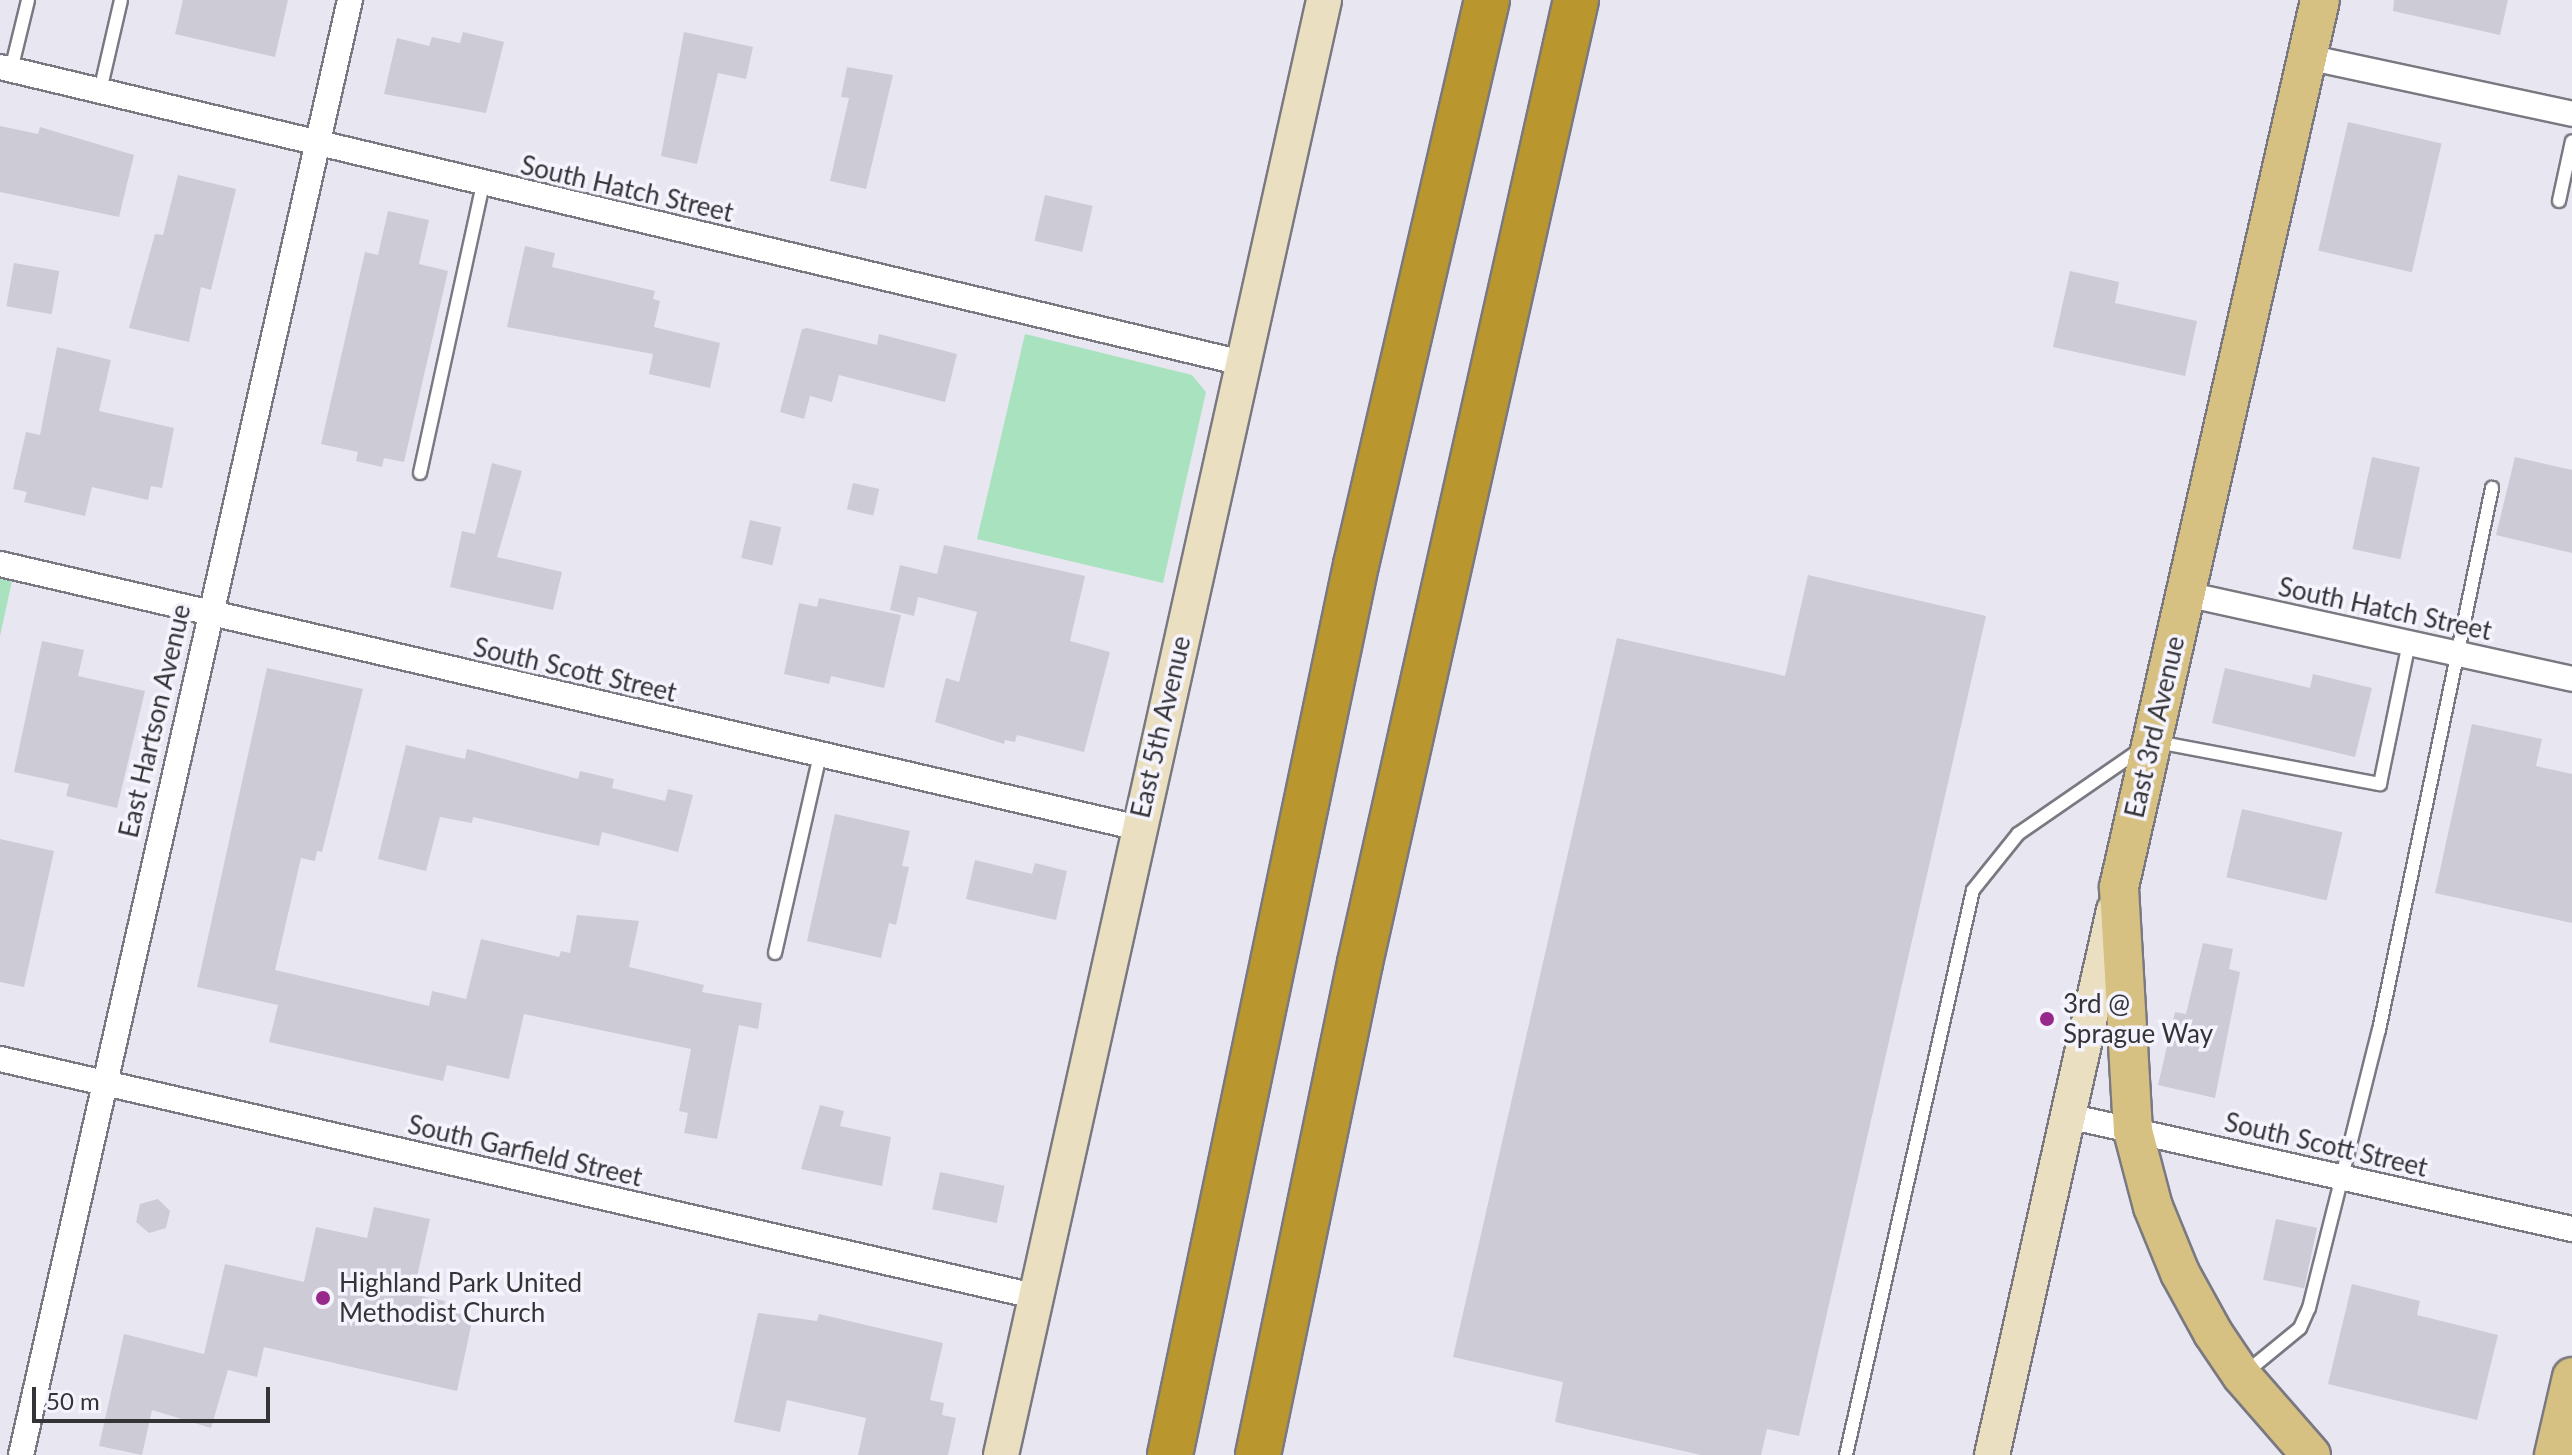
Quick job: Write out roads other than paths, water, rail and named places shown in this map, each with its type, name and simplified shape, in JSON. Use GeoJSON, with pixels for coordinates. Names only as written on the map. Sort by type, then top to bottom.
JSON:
{"type":"FeatureCollection","features":[{"type":"Feature","properties":{"kind":"highway"},"geometry":{"type":"LineString","coordinates":[[1170,1455],[1271,960],[1448,153],[1487,0]]}},
{"type":"Feature","properties":{"kind":"highway"},"geometry":{"type":"LineString","coordinates":[[1258,1455],[1360,963],[1576,0]]}},
{"type":"Feature","properties":{"kind":"highway"},"geometry":{"type":"LineString","coordinates":[[1147,1455],[1271,960]]}},
{"type":"Feature","properties":{"kind":"highway"},"geometry":{"type":"LineString","coordinates":[[1280,1455],[1360,963]]}},
{"type":"Feature","properties":{"kind":"main road","name":"East 3rd Avenue"},"geometry":{"type":"LineString","coordinates":[[2119,887],[2320,0]]}},
{"type":"Feature","properties":{"kind":"main road"},"geometry":{"type":"LineString","coordinates":[[2119,887],[2133,1131],[2153,1207],[2180,1273],[2242,1376],[2311,1455]]}},
{"type":"Feature","properties":{"kind":"main road"},"geometry":{"type":"LineString","coordinates":[[2554,1455],[2572,1377]]}},
{"type":"Feature","properties":{"kind":"street","name":"East Hartson Avenue"},"geometry":{"type":"LineString","coordinates":[[21,1455],[208,614],[350,0]]}},
{"type":"Feature","properties":{"kind":"street","name":"East 5th Avenue"},"geometry":{"type":"LineString","coordinates":[[1001,1455],[1324,0]]}},
{"type":"Feature","properties":{"kind":"street"},"geometry":{"type":"LineString","coordinates":[[2307,57],[2572,114]]}},
{"type":"Feature","properties":{"kind":"street","name":"South Hatch Street"},"geometry":{"type":"LineString","coordinates":[[5,68],[317,145],[1242,363]]}},
{"type":"Feature","properties":{"kind":"street","name":"South Scott Street"},"geometry":{"type":"LineString","coordinates":[[0,564],[1139,828]]}},
{"type":"Feature","properties":{"kind":"street","name":"South Hatch Street"},"geometry":{"type":"LineString","coordinates":[[2186,594],[2572,679]]}},
{"type":"Feature","properties":{"kind":"street","name":"East 3rd Avenue"},"geometry":{"type":"LineString","coordinates":[[1992,1455],[2119,887]]}},
{"type":"Feature","properties":{"kind":"street","name":"South Garfield Street"},"geometry":{"type":"LineString","coordinates":[[0,1059],[1038,1297]]}},
{"type":"Feature","properties":{"kind":"street","name":"South Scott Street"},"geometry":{"type":"LineString","coordinates":[[2068,1116],[2572,1229]]}},
{"type":"Feature","properties":{"kind":"lane"},"geometry":{"type":"LineString","coordinates":[[5,68],[28,0]]}},
{"type":"Feature","properties":{"kind":"lane"},"geometry":{"type":"LineString","coordinates":[[100,91],[121,0]]}},
{"type":"Feature","properties":{"kind":"lane"},"geometry":{"type":"LineString","coordinates":[[2559,201],[2572,141]]}},
{"type":"Feature","properties":{"kind":"lane"},"geometry":{"type":"LineString","coordinates":[[420,473],[483,184]]}},
{"type":"Feature","properties":{"kind":"lane"},"geometry":{"type":"LineString","coordinates":[[2242,1376],[2304,1322],[2379,1030],[2492,488]]}},
{"type":"Feature","properties":{"kind":"lane"},"geometry":{"type":"LineString","coordinates":[[1846,1455],[1973,890],[2018,834],[2152,741],[2380,784],[2409,643]]}},
{"type":"Feature","properties":{"kind":"lane"},"geometry":{"type":"LineString","coordinates":[[775,953],[820,755]]}},
{"type":"Feature","properties":{"kind":"place","name":"3rd @ Sprague Way"},"geometry":{"type":"Point","coordinates":[2047,1019]}},
{"type":"Feature","properties":{"kind":"place","name":"Highland Park United Methodist Church"},"geometry":{"type":"Point","coordinates":[323,1298]}}]}
